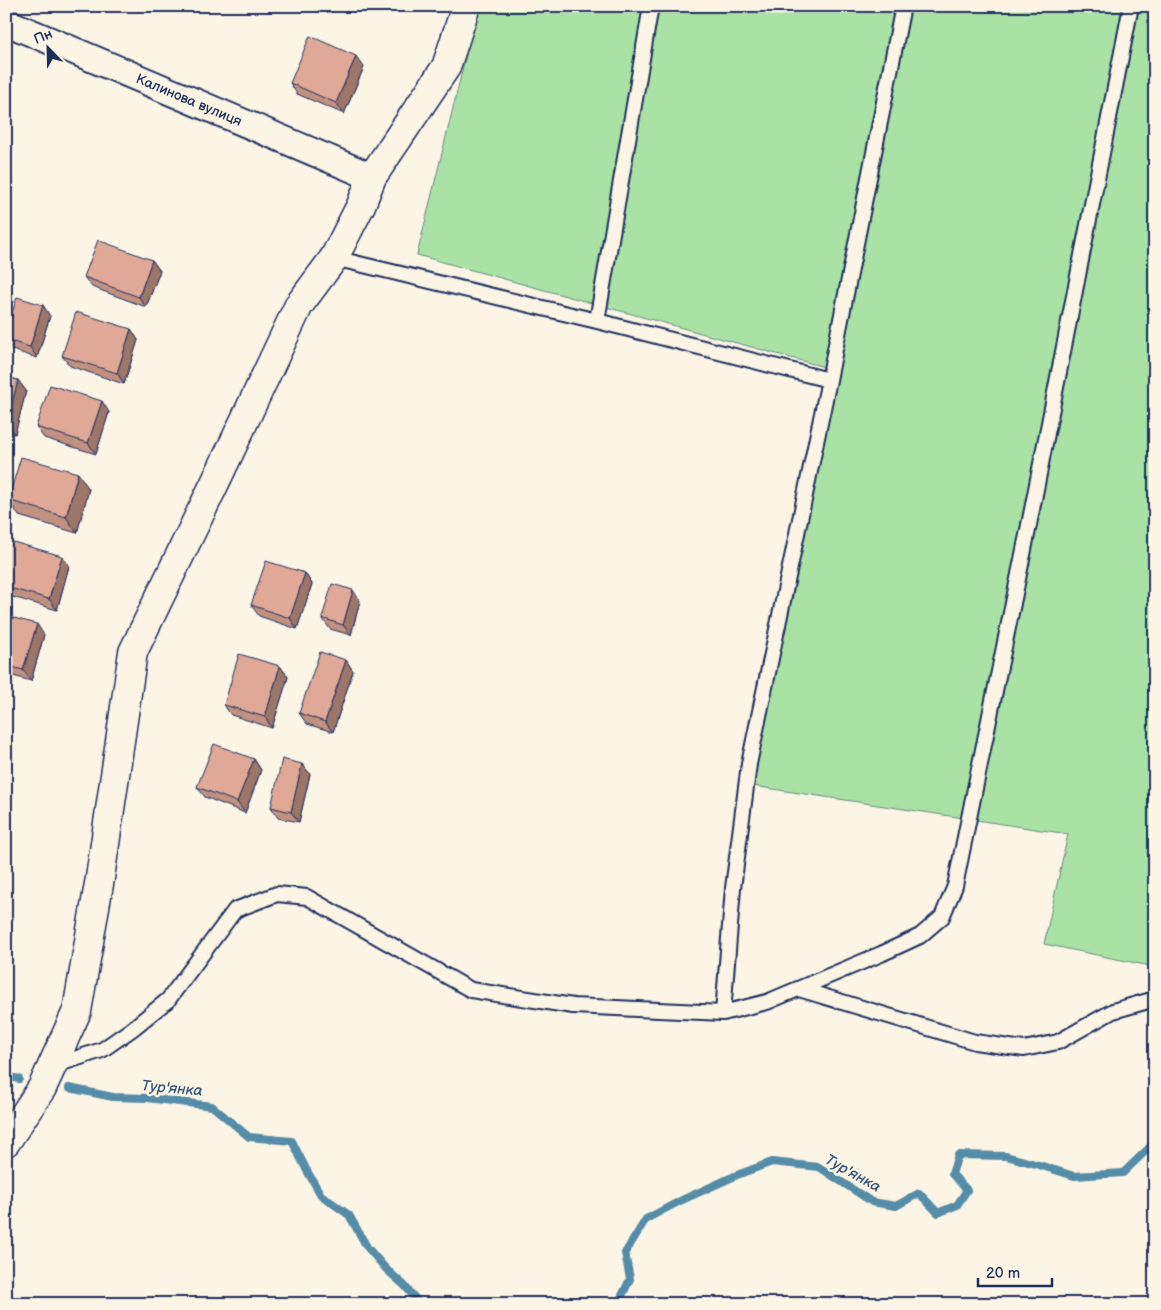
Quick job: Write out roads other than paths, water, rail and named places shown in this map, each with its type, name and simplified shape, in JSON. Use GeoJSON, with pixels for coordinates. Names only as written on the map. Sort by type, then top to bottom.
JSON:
{"type":"FeatureCollection","features":[{"type":"Feature","properties":{"kind":"street"},"geometry":{"type":"LineString","coordinates":[[6,1142],[42,1088],[77,1012],[100,878],[133,652],[299,304],[334,258],[361,205],[372,177],[446,67],[466,6]]}},
{"type":"Feature","properties":{"kind":"street","name":"Калинова вулиця"},"geometry":{"type":"LineString","coordinates":[[6,22],[372,177]]}},
{"type":"Feature","properties":{"kind":"lane"},"geometry":{"type":"LineString","coordinates":[[596,321],[651,6]]}},
{"type":"Feature","properties":{"kind":"lane"},"geometry":{"type":"LineString","coordinates":[[723,1013],[733,888],[750,764],[903,6]]}},
{"type":"Feature","properties":{"kind":"lane"},"geometry":{"type":"LineString","coordinates":[[52,1066],[102,1050],[132,1030],[168,1000],[236,910],[277,894],[307,897],[471,990],[573,1006],[723,1013],[767,1002],[881,954],[920,936],[942,917],[955,886],[1027,535],[1131,6]]}},
{"type":"Feature","properties":{"kind":"lane"},"geometry":{"type":"LineString","coordinates":[[334,258],[596,321],[829,380]]}},
{"type":"Feature","properties":{"kind":"lane"},"geometry":{"type":"LineString","coordinates":[[799,988],[976,1042],[1024,1049],[1058,1042],[1113,1011],[1155,999]]}},
{"type":"Feature","properties":{"kind":"waterway","name":"Тур'янка"},"geometry":{"type":"LineString","coordinates":[[6,1076],[19,1079]]}},
{"type":"Feature","properties":{"kind":"waterway","name":"Тур'янка"},"geometry":{"type":"LineString","coordinates":[[69,1088],[113,1097],[147,1098],[212,1106],[249,1137],[292,1141],[321,1195],[349,1215],[367,1247],[420,1304]]}},
{"type":"Feature","properties":{"kind":"waterway","name":"Тур'янка"},"geometry":{"type":"LineString","coordinates":[[618,1304],[630,1279],[625,1253],[646,1219],[737,1175],[772,1162],[819,1167],[872,1202],[896,1206],[919,1193],[938,1213],[957,1205],[967,1190],[952,1174],[958,1155],[1006,1156],[1074,1176],[1123,1173],[1155,1142]]}}]}
